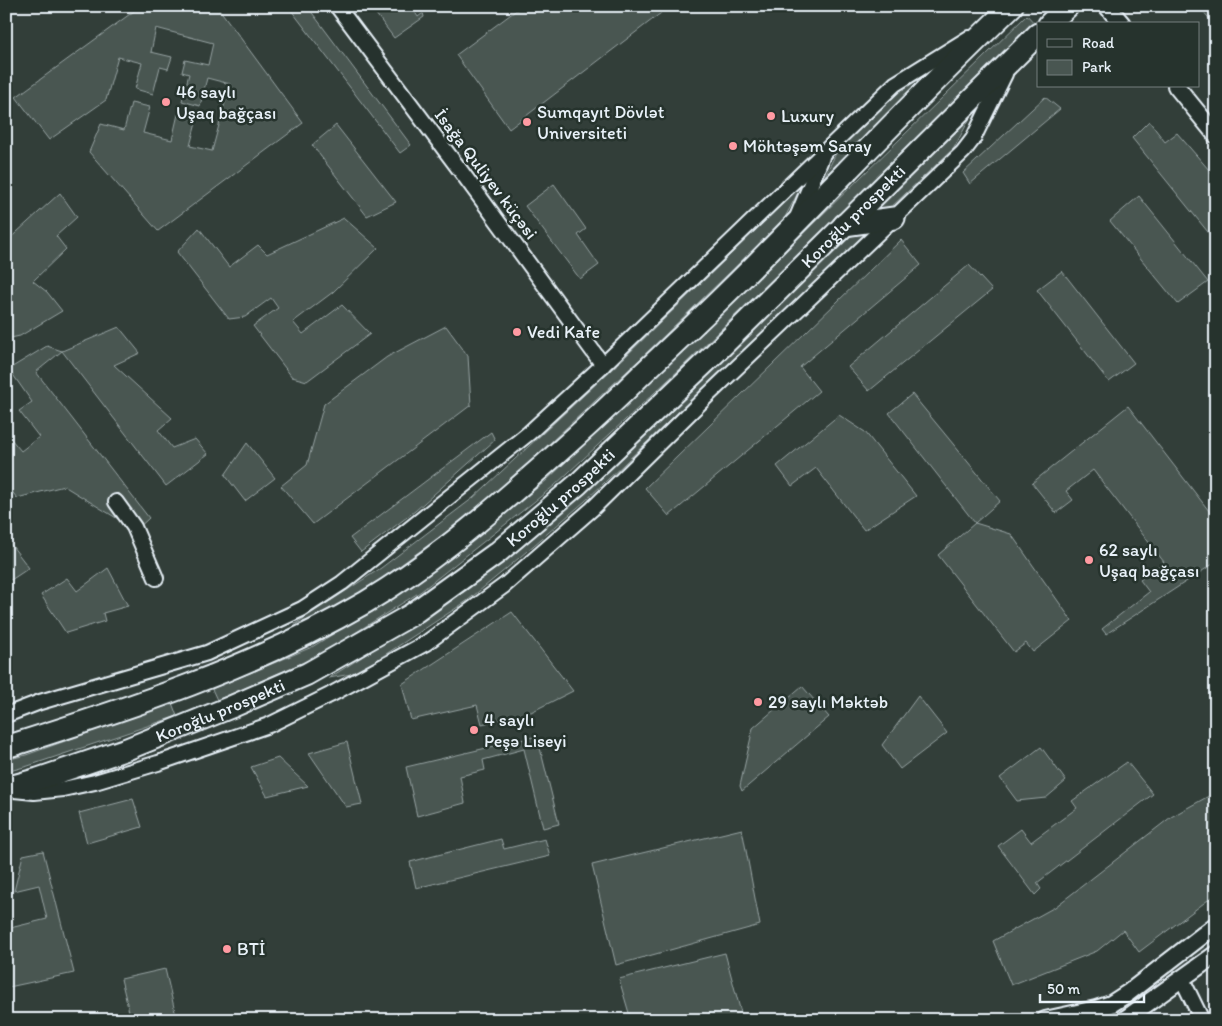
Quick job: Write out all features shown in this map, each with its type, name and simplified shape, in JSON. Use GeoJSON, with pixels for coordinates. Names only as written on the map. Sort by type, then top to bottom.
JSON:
{"type":"FeatureCollection","features":[{"type":"Feature","properties":{"kind":"main road"},"geometry":{"type":"LineString","coordinates":[[1051,22],[1068,6]]}},
{"type":"Feature","properties":{"kind":"main road","name":"Koroğlu prospekti"},"geometry":{"type":"LineString","coordinates":[[6,747],[103,716],[218,674],[293,642],[368,600],[438,554],[486,516],[597,418],[742,278],[876,140],[1006,12]]}},
{"type":"Feature","properties":{"kind":"main road","name":"Koroğlu prospekti"},"geometry":{"type":"LineString","coordinates":[[6,789],[127,749],[307,674],[411,614],[497,553],[578,484],[711,356],[1037,35]]}},
{"type":"Feature","properties":{"kind":"main road"},"geometry":{"type":"LineString","coordinates":[[844,225],[894,218]]}},
{"type":"Feature","properties":{"kind":"street","name":"İsağa Quliyev küçəsi"},"geometry":{"type":"LineString","coordinates":[[337,6],[603,365]]}},
{"type":"Feature","properties":{"kind":"street"},"geometry":{"type":"LineString","coordinates":[[1107,6],[1120,22]]}},
{"type":"Feature","properties":{"kind":"street"},"geometry":{"type":"LineString","coordinates":[[6,714],[40,702],[207,653],[302,609],[342,583],[529,433],[603,365],[895,84],[1006,12]]}},
{"type":"Feature","properties":{"kind":"street"},"geometry":{"type":"LineString","coordinates":[[6,789],[34,792],[63,790],[95,782],[269,725],[330,695],[426,643],[510,580],[592,509],[708,394],[963,152],[972,139],[1015,56]]}},
{"type":"Feature","properties":{"kind":"street"},"geometry":{"type":"LineString","coordinates":[[1178,88],[1216,135]]}},
{"type":"Feature","properties":{"kind":"street"},"geometry":{"type":"LineString","coordinates":[[794,225],[824,152]]}},
{"type":"Feature","properties":{"kind":"street"},"geometry":{"type":"LineString","coordinates":[[116,502],[134,527],[156,578]]}},
{"type":"Feature","properties":{"kind":"street"},"geometry":{"type":"LineString","coordinates":[[1045,1020],[1097,1015],[1216,925]]}},
{"type":"Feature","properties":{"kind":"street"},"geometry":{"type":"LineString","coordinates":[[1124,1020],[1216,954]]}},
{"type":"Feature","properties":{"kind":"street"},"geometry":{"type":"LineString","coordinates":[[1182,979],[1202,1020]]}},
{"type":"Feature","properties":{"kind":"green space"},"geometry":{"type":"Polygon","coordinates":[[[141,6],[217,6],[303,123],[158,231],[89,152],[101,124],[124,130],[131,103],[150,107],[143,133],[172,140],[178,114],[197,119],[190,146],[212,151],[230,84],[207,78],[200,106],[182,101],[189,74],[182,72],[185,60],[208,65],[213,43],[156,28],[151,52],[172,57],[168,69],[160,67],[153,94],[135,89],[142,63],[118,57],[106,100],[49,140],[16,97],[141,6]]]}},
{"type":"Feature","properties":{"kind":"green space"},"geometry":{"type":"Polygon","coordinates":[[[288,6],[307,6],[411,145],[400,153],[288,6]]]}},
{"type":"Feature","properties":{"kind":"green space"},"geometry":{"type":"Polygon","coordinates":[[[370,6],[411,6],[418,17],[423,13],[424,17],[394,38],[370,6]]]}},
{"type":"Feature","properties":{"kind":"green space"},"geometry":{"type":"Polygon","coordinates":[[[522,6],[656,6],[661,13],[509,129],[456,55],[522,6]]]}},
{"type":"Feature","properties":{"kind":"green space"},"geometry":{"type":"Polygon","coordinates":[[[1199,6],[1216,6],[1216,27],[1199,6]]]}},
{"type":"Feature","properties":{"kind":"green space"},"geometry":{"type":"Polygon","coordinates":[[[1027,15],[1035,24],[681,368],[554,486],[420,592],[320,655],[217,700],[212,689],[312,647],[413,585],[546,481],[1027,15]]]}},
{"type":"Feature","properties":{"kind":"green space"},"geometry":{"type":"Polygon","coordinates":[[[935,72],[824,178],[839,147],[899,89],[935,72]]]}},
{"type":"Feature","properties":{"kind":"green space"},"geometry":{"type":"Polygon","coordinates":[[[1045,97],[1060,109],[970,184],[963,173],[1045,97]]]}},
{"type":"Feature","properties":{"kind":"green space"},"geometry":{"type":"Polygon","coordinates":[[[970,118],[954,148],[888,210],[868,216],[970,118]]]}},
{"type":"Feature","properties":{"kind":"green space"},"geometry":{"type":"Polygon","coordinates":[[[1149,121],[1165,142],[1177,133],[1216,178],[1216,242],[1132,138],[1149,121]]]}},
{"type":"Feature","properties":{"kind":"green space"},"geometry":{"type":"Polygon","coordinates":[[[336,125],[396,202],[367,216],[312,145],[336,125]]]}},
{"type":"Feature","properties":{"kind":"green space"},"geometry":{"type":"Polygon","coordinates":[[[554,184],[586,229],[578,235],[599,265],[580,279],[525,206],[554,184]]]}},
{"type":"Feature","properties":{"kind":"green space"},"geometry":{"type":"Polygon","coordinates":[[[802,185],[783,221],[638,361],[480,508],[363,592],[319,617],[295,624],[381,568],[473,498],[625,357],[802,185]]]}},
{"type":"Feature","properties":{"kind":"green space"},"geometry":{"type":"Polygon","coordinates":[[[60,193],[77,217],[56,236],[66,249],[33,281],[47,292],[62,311],[20,336],[6,339],[6,242],[60,193]]]}},
{"type":"Feature","properties":{"kind":"green space"},"geometry":{"type":"Polygon","coordinates":[[[1139,196],[1208,282],[1178,304],[1110,221],[1139,196]]]}},
{"type":"Feature","properties":{"kind":"green space"},"geometry":{"type":"Polygon","coordinates":[[[344,218],[378,248],[333,292],[293,322],[303,334],[342,305],[370,334],[307,381],[292,377],[253,326],[278,308],[271,298],[245,317],[229,319],[177,252],[199,228],[229,267],[258,245],[267,254],[344,218]]]}},
{"type":"Feature","properties":{"kind":"green space"},"geometry":{"type":"Polygon","coordinates":[[[868,232],[584,502],[512,564],[467,601],[357,673],[329,678],[468,589],[595,481],[847,237],[868,232]]]}},
{"type":"Feature","properties":{"kind":"green space"},"geometry":{"type":"Polygon","coordinates":[[[901,240],[921,265],[800,367],[819,391],[669,516],[645,488],[901,240]]]}},
{"type":"Feature","properties":{"kind":"green space"},"geometry":{"type":"Polygon","coordinates":[[[969,265],[992,290],[869,391],[848,367],[969,265]]]}},
{"type":"Feature","properties":{"kind":"green space"},"geometry":{"type":"Polygon","coordinates":[[[1062,271],[1134,363],[1109,382],[1037,290],[1062,271]]]}},
{"type":"Feature","properties":{"kind":"green space"},"geometry":{"type":"Polygon","coordinates":[[[446,326],[468,356],[471,405],[313,524],[281,486],[307,465],[324,404],[387,357],[446,326]]]}},
{"type":"Feature","properties":{"kind":"green space"},"geometry":{"type":"Polygon","coordinates":[[[119,327],[140,353],[114,365],[172,418],[158,430],[172,448],[195,439],[208,454],[166,486],[62,351],[119,327]]]}},
{"type":"Feature","properties":{"kind":"green space"},"geometry":{"type":"Polygon","coordinates":[[[47,346],[62,351],[36,372],[149,518],[136,530],[64,486],[17,498],[6,484],[6,433],[21,451],[39,437],[19,411],[32,402],[9,369],[47,346]]]}},
{"type":"Feature","properties":{"kind":"green space"},"geometry":{"type":"Polygon","coordinates":[[[912,394],[1000,501],[975,523],[889,413],[912,394]]]}},
{"type":"Feature","properties":{"kind":"green space"},"geometry":{"type":"Polygon","coordinates":[[[1128,406],[1216,520],[1216,562],[1106,634],[1102,629],[1149,592],[1140,580],[1164,562],[1093,470],[1066,491],[1073,500],[1056,513],[1032,483],[1128,406]]]}},
{"type":"Feature","properties":{"kind":"green space"},"geometry":{"type":"Polygon","coordinates":[[[839,415],[865,432],[916,496],[864,530],[816,468],[792,486],[777,466],[839,415]]]}},
{"type":"Feature","properties":{"kind":"green space"},"geometry":{"type":"Polygon","coordinates":[[[491,432],[495,440],[415,511],[361,552],[350,538],[491,432]]]}},
{"type":"Feature","properties":{"kind":"green space"},"geometry":{"type":"Polygon","coordinates":[[[247,443],[275,478],[245,501],[225,475],[247,443]]]}},
{"type":"Feature","properties":{"kind":"green space"},"geometry":{"type":"Polygon","coordinates":[[[975,523],[1011,534],[1072,621],[1033,652],[1026,643],[1014,652],[938,555],[975,523]]]}},
{"type":"Feature","properties":{"kind":"green space"},"geometry":{"type":"Polygon","coordinates":[[[6,538],[29,568],[11,580],[6,575],[6,538]]]}},
{"type":"Feature","properties":{"kind":"green space"},"geometry":{"type":"Polygon","coordinates":[[[108,568],[128,606],[103,613],[105,621],[66,633],[41,595],[67,578],[77,591],[108,568]]]}},
{"type":"Feature","properties":{"kind":"green space"},"geometry":{"type":"Polygon","coordinates":[[[512,612],[573,691],[531,712],[482,724],[477,705],[411,720],[402,684],[512,612]]]}},
{"type":"Feature","properties":{"kind":"green space"},"geometry":{"type":"Polygon","coordinates":[[[802,686],[829,717],[742,791],[740,786],[753,728],[802,686]]]}},
{"type":"Feature","properties":{"kind":"green space"},"geometry":{"type":"Polygon","coordinates":[[[918,696],[947,733],[900,769],[882,745],[918,696]]]}},
{"type":"Feature","properties":{"kind":"green space"},"geometry":{"type":"Polygon","coordinates":[[[172,703],[177,716],[6,772],[6,760],[26,755],[172,703]]]}},
{"type":"Feature","properties":{"kind":"green space"},"geometry":{"type":"Polygon","coordinates":[[[537,736],[559,824],[543,828],[524,749],[483,760],[485,770],[460,776],[465,803],[417,816],[406,767],[537,736]]]}},
{"type":"Feature","properties":{"kind":"green space"},"geometry":{"type":"Polygon","coordinates":[[[347,742],[362,804],[346,807],[309,753],[347,742]]]}},
{"type":"Feature","properties":{"kind":"green space"},"geometry":{"type":"Polygon","coordinates":[[[1041,747],[1066,781],[1046,798],[1017,801],[1000,778],[1041,747]]]}},
{"type":"Feature","properties":{"kind":"green space"},"geometry":{"type":"Polygon","coordinates":[[[278,758],[308,786],[267,796],[251,767],[278,758]]]}},
{"type":"Feature","properties":{"kind":"green space"},"geometry":{"type":"Polygon","coordinates":[[[1127,762],[1153,794],[1037,883],[1041,889],[1035,895],[998,846],[1021,829],[1031,842],[1077,808],[1072,801],[1127,762]]]}},
{"type":"Feature","properties":{"kind":"green space"},"geometry":{"type":"Polygon","coordinates":[[[1216,792],[1216,894],[1139,952],[1123,930],[1097,951],[1011,985],[993,941],[1055,907],[1171,817],[1216,792]]]}},
{"type":"Feature","properties":{"kind":"green space"},"geometry":{"type":"Polygon","coordinates":[[[133,799],[142,827],[87,843],[79,813],[133,799]]]}},
{"type":"Feature","properties":{"kind":"green space"},"geometry":{"type":"Polygon","coordinates":[[[742,829],[760,925],[616,965],[592,865],[742,829]]]}},
{"type":"Feature","properties":{"kind":"green space"},"geometry":{"type":"Polygon","coordinates":[[[501,839],[504,849],[545,839],[550,856],[416,888],[410,862],[501,839]]]}},
{"type":"Feature","properties":{"kind":"green space"},"geometry":{"type":"Polygon","coordinates":[[[43,851],[74,973],[9,987],[6,976],[6,929],[47,919],[39,885],[14,891],[23,855],[43,851]]]}},
{"type":"Feature","properties":{"kind":"green space"},"geometry":{"type":"Polygon","coordinates":[[[725,953],[743,1020],[631,1020],[619,979],[725,953]]]}},
{"type":"Feature","properties":{"kind":"green space"},"geometry":{"type":"Polygon","coordinates":[[[165,969],[177,1020],[131,1020],[121,979],[165,969]]]}},
{"type":"Feature","properties":{"kind":"place","name":"46 saylı Uşaq bağçası"},"geometry":{"type":"Point","coordinates":[166,102]}},
{"type":"Feature","properties":{"kind":"place","name":"Luxury"},"geometry":{"type":"Point","coordinates":[771,116]}},
{"type":"Feature","properties":{"kind":"place","name":"Sumqayıt Dövlət Universiteti"},"geometry":{"type":"Point","coordinates":[527,122]}},
{"type":"Feature","properties":{"kind":"place","name":"Möhtəşəm Saray"},"geometry":{"type":"Point","coordinates":[733,146]}},
{"type":"Feature","properties":{"kind":"place","name":"Vedi Kafe"},"geometry":{"type":"Point","coordinates":[517,332]}},
{"type":"Feature","properties":{"kind":"place","name":"62 saylı Uşaq bağçası"},"geometry":{"type":"Point","coordinates":[1089,560]}},
{"type":"Feature","properties":{"kind":"place","name":"29 saylı Məktəb"},"geometry":{"type":"Point","coordinates":[758,702]}},
{"type":"Feature","properties":{"kind":"place","name":"4 saylı Peşə Liseyi"},"geometry":{"type":"Point","coordinates":[474,730]}},
{"type":"Feature","properties":{"kind":"place","name":"BTİ"},"geometry":{"type":"Point","coordinates":[227,949]}}]}
